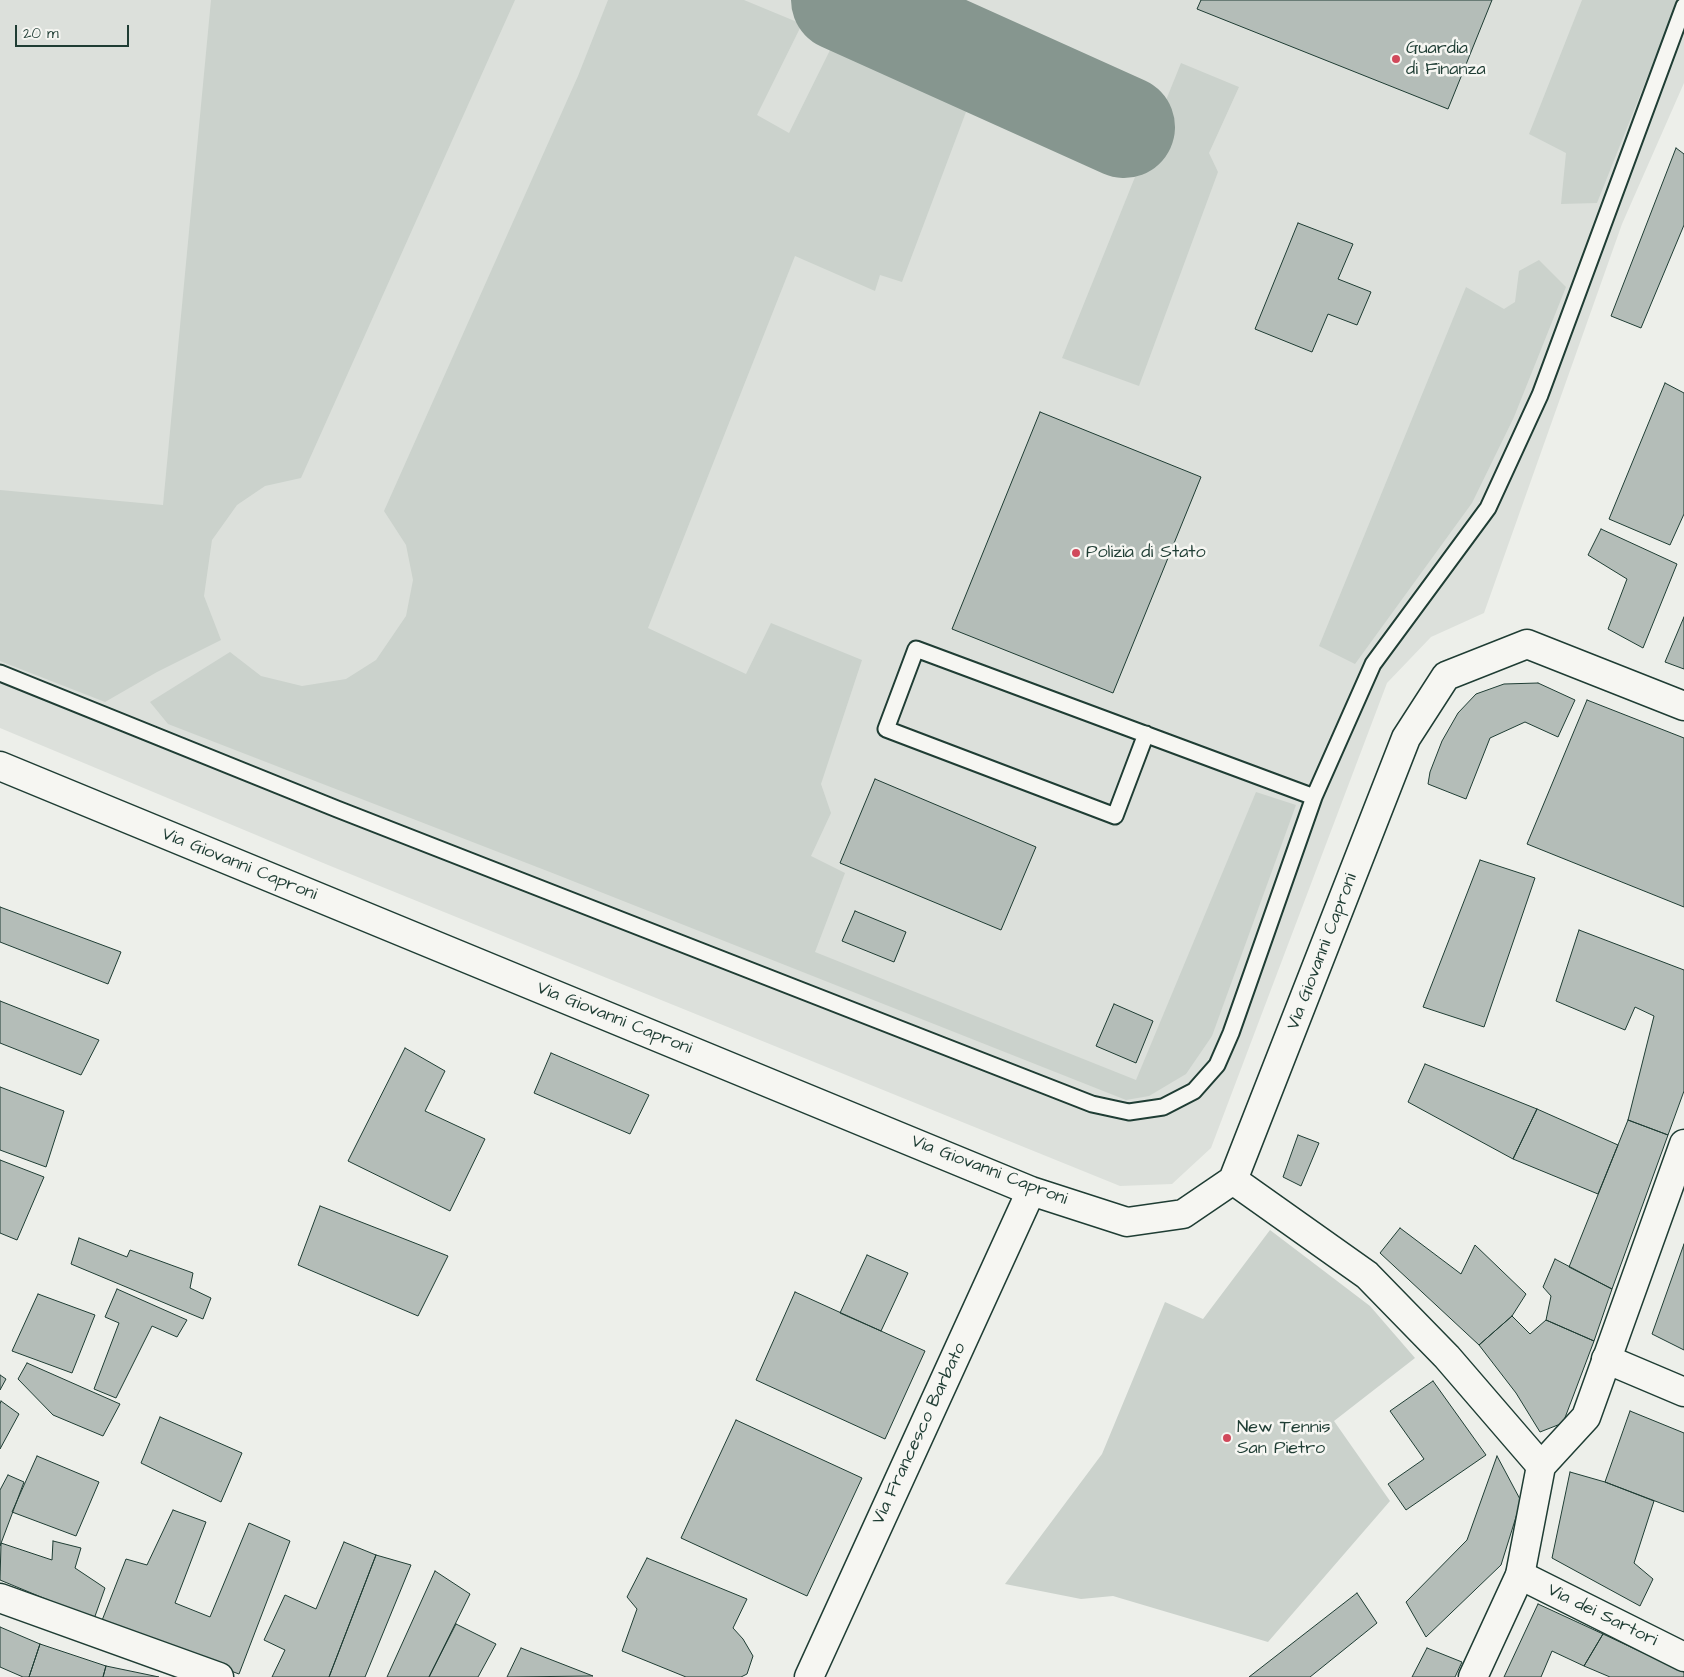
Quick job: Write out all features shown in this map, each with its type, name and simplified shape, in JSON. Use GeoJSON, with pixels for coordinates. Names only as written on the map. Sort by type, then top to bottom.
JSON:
{"type":"FeatureCollection","features":[{"type":"Feature","properties":{"kind":"street","name":"Via Giovanni Caproni"},"geometry":{"type":"LineString","coordinates":[[0,766],[1031,1191],[1127,1222],[1183,1214],[1234,1180],[1406,738],[1446,676],[1527,644],[1684,706]]}},
{"type":"Feature","properties":{"kind":"street"},"geometry":{"type":"LineString","coordinates":[[1472,1677],[1520,1575],[1541,1466],[1586,1417],[1684,1144]]}},
{"type":"Feature","properties":{"kind":"street"},"geometry":{"type":"LineString","coordinates":[[1234,1180],[1367,1275],[1448,1357],[1541,1466]]}},
{"type":"Feature","properties":{"kind":"street","name":"Via Francesco Barbato"},"geometry":{"type":"LineString","coordinates":[[809,1677],[1031,1191]]}},
{"type":"Feature","properties":{"kind":"street"},"geometry":{"type":"LineString","coordinates":[[1606,1358],[1684,1392]]}},
{"type":"Feature","properties":{"kind":"street","name":"Via dei Sartori"},"geometry":{"type":"LineString","coordinates":[[1520,1575],[1684,1657]]}},
{"type":"Feature","properties":{"kind":"street"},"geometry":{"type":"LineString","coordinates":[[0,1598],[219,1677]]}},
{"type":"Feature","properties":{"kind":"lane"},"geometry":{"type":"LineString","coordinates":[[0,673],[346,812],[1092,1104],[1129,1112],[1163,1107],[1194,1091],[1217,1065],[1231,1033],[1314,797],[1373,664],[1488,508],[1540,395],[1684,6]]}},
{"type":"Feature","properties":{"kind":"lane"},"geometry":{"type":"LineString","coordinates":[[1146,734],[1115,816],[886,729],[916,649],[1146,734],[1314,797]]}},
{"type":"Feature","properties":{"kind":"shaded area"},"geometry":{"type":"Polygon","coordinates":[[[0,0],[1684,0],[1684,83],[1622,224],[1484,613],[1431,637],[1387,683],[1211,1148],[1172,1184],[1120,1186],[328,865],[0,728],[0,0]]]}},
{"type":"Feature","properties":{"kind":"shaded area"},"geometry":{"type":"Polygon","coordinates":[[[211,0],[515,0],[301,478],[265,486],[237,505],[212,540],[204,596],[221,640],[157,672],[105,702],[0,661],[0,490],[163,505],[211,0]]]}},
{"type":"Feature","properties":{"kind":"shaded area"},"geometry":{"type":"Polygon","coordinates":[[[608,0],[744,0],[802,24],[757,115],[789,133],[835,40],[969,104],[902,282],[880,275],[875,291],[795,256],[648,628],[746,674],[771,623],[862,660],[821,784],[831,813],[811,856],[845,873],[815,952],[1136,1080],[1256,792],[1296,805],[1212,1036],[1186,1074],[1149,1096],[1126,1100],[555,874],[168,724],[150,702],[230,652],[261,676],[302,686],[346,679],[376,660],[406,616],[413,580],[406,545],[384,511],[578,76],[608,0]]]}},
{"type":"Feature","properties":{"kind":"shaded area"},"geometry":{"type":"Polygon","coordinates":[[[1582,0],[1678,0],[1597,203],[1561,204],[1566,153],[1529,134],[1582,0]]]}},
{"type":"Feature","properties":{"kind":"shaded area"},"geometry":{"type":"Polygon","coordinates":[[[1181,63],[1239,87],[1209,153],[1218,172],[1139,386],[1062,358],[1181,63]]]}},
{"type":"Feature","properties":{"kind":"shaded area"},"geometry":{"type":"Polygon","coordinates":[[[1539,260],[1566,287],[1514,417],[1472,503],[1355,664],[1319,646],[1466,287],[1504,309],[1515,302],[1519,271],[1539,260]]]}},
{"type":"Feature","properties":{"kind":"shaded area","name":"New Tennis San Pietro"},"geometry":{"type":"Polygon","coordinates":[[[1270,1230],[1370,1306],[1415,1358],[1334,1421],[1390,1501],[1268,1642],[1113,1596],[1081,1599],[1005,1584],[1102,1454],[1165,1302],[1203,1319],[1270,1230]]]}},
{"type":"Feature","properties":{"kind":"building","name":"Guardia di Finanza"},"geometry":{"type":"Polygon","coordinates":[[[1201,0],[1492,0],[1448,109],[1197,9],[1201,0]]]}},
{"type":"Feature","properties":{"kind":"building"},"geometry":{"type":"Polygon","coordinates":[[[1676,148],[1684,154],[1684,225],[1641,328],[1611,316],[1676,148]]]}},
{"type":"Feature","properties":{"kind":"building"},"geometry":{"type":"Polygon","coordinates":[[[1298,223],[1353,244],[1338,279],[1371,292],[1357,325],[1328,314],[1312,352],[1255,329],[1298,223]]]}},
{"type":"Feature","properties":{"kind":"building"},"geometry":{"type":"Polygon","coordinates":[[[1665,383],[1684,393],[1684,514],[1670,545],[1609,519],[1665,383]]]}},
{"type":"Feature","properties":{"kind":"building","name":"Polizia di Stato"},"geometry":{"type":"Polygon","coordinates":[[[1040,412],[1201,477],[1113,693],[952,629],[1040,412]]]}},
{"type":"Feature","properties":{"kind":"building"},"geometry":{"type":"Polygon","coordinates":[[[1601,529],[1677,564],[1643,648],[1608,629],[1627,579],[1588,555],[1601,529]]]}},
{"type":"Feature","properties":{"kind":"building"},"geometry":{"type":"Polygon","coordinates":[[[1684,617],[1684,669],[1665,662],[1684,617]]]}},
{"type":"Feature","properties":{"kind":"building"},"geometry":{"type":"Polygon","coordinates":[[[1538,683],[1575,700],[1558,737],[1525,722],[1490,738],[1466,799],[1428,784],[1430,772],[1442,741],[1458,713],[1476,694],[1504,684],[1538,683]]]}},
{"type":"Feature","properties":{"kind":"building"},"geometry":{"type":"Polygon","coordinates":[[[1587,700],[1684,738],[1684,907],[1527,844],[1587,700]]]}},
{"type":"Feature","properties":{"kind":"building"},"geometry":{"type":"Polygon","coordinates":[[[875,779],[1036,847],[1001,930],[840,863],[875,779]]]}},
{"type":"Feature","properties":{"kind":"building"},"geometry":{"type":"Polygon","coordinates":[[[1480,860],[1535,878],[1484,1027],[1423,1007],[1480,860]]]}},
{"type":"Feature","properties":{"kind":"building"},"geometry":{"type":"Polygon","coordinates":[[[0,907],[121,952],[108,984],[0,942],[0,907]]]}},
{"type":"Feature","properties":{"kind":"building"},"geometry":{"type":"Polygon","coordinates":[[[855,911],[906,932],[894,962],[842,941],[855,911]]]}},
{"type":"Feature","properties":{"kind":"building"},"geometry":{"type":"Polygon","coordinates":[[[1579,930],[1684,970],[1684,1091],[1668,1135],[1628,1120],[1654,1016],[1635,1007],[1625,1030],[1556,1001],[1579,930]]]}},
{"type":"Feature","properties":{"kind":"building"},"geometry":{"type":"Polygon","coordinates":[[[0,1001],[99,1040],[81,1075],[0,1043],[0,1001]]]}},
{"type":"Feature","properties":{"kind":"building"},"geometry":{"type":"Polygon","coordinates":[[[1114,1004],[1153,1021],[1136,1063],[1096,1046],[1114,1004]]]}},
{"type":"Feature","properties":{"kind":"building"},"geometry":{"type":"Polygon","coordinates":[[[405,1048],[445,1071],[425,1111],[485,1139],[450,1211],[348,1161],[405,1048]]]}},
{"type":"Feature","properties":{"kind":"building"},"geometry":{"type":"Polygon","coordinates":[[[551,1053],[649,1095],[630,1134],[534,1093],[551,1053]]]}},
{"type":"Feature","properties":{"kind":"building"},"geometry":{"type":"Polygon","coordinates":[[[1425,1064],[1537,1109],[1513,1159],[1408,1102],[1425,1064]]]}},
{"type":"Feature","properties":{"kind":"building"},"geometry":{"type":"Polygon","coordinates":[[[0,1087],[64,1111],[46,1167],[0,1150],[0,1087]]]}},
{"type":"Feature","properties":{"kind":"building"},"geometry":{"type":"Polygon","coordinates":[[[1537,1109],[1618,1145],[1598,1194],[1513,1159],[1537,1109]]]}},
{"type":"Feature","properties":{"kind":"building"},"geometry":{"type":"Polygon","coordinates":[[[1628,1120],[1668,1135],[1612,1289],[1569,1267],[1628,1120]]]}},
{"type":"Feature","properties":{"kind":"building"},"geometry":{"type":"Polygon","coordinates":[[[1298,1135],[1319,1143],[1301,1186],[1283,1177],[1298,1135]]]}},
{"type":"Feature","properties":{"kind":"building"},"geometry":{"type":"Polygon","coordinates":[[[0,1160],[44,1177],[17,1240],[0,1233],[0,1160]]]}},
{"type":"Feature","properties":{"kind":"building"},"geometry":{"type":"Polygon","coordinates":[[[320,1206],[448,1256],[418,1316],[298,1265],[320,1206]]]}},
{"type":"Feature","properties":{"kind":"building"},"geometry":{"type":"Polygon","coordinates":[[[1400,1228],[1461,1274],[1475,1245],[1526,1294],[1512,1316],[1479,1345],[1380,1253],[1400,1228]]]}},
{"type":"Feature","properties":{"kind":"building"},"geometry":{"type":"Polygon","coordinates":[[[79,1238],[127,1257],[130,1250],[193,1273],[190,1288],[211,1298],[203,1319],[71,1264],[79,1238]]]}},
{"type":"Feature","properties":{"kind":"building"},"geometry":{"type":"Polygon","coordinates":[[[1684,1244],[1684,1350],[1652,1334],[1684,1244]]]}},
{"type":"Feature","properties":{"kind":"building"},"geometry":{"type":"Polygon","coordinates":[[[867,1255],[908,1273],[881,1331],[840,1313],[867,1255]]]}},
{"type":"Feature","properties":{"kind":"building"},"geometry":{"type":"Polygon","coordinates":[[[1555,1259],[1612,1289],[1594,1341],[1546,1320],[1551,1296],[1543,1287],[1555,1259]]]}},
{"type":"Feature","properties":{"kind":"building"},"geometry":{"type":"Polygon","coordinates":[[[117,1289],[187,1320],[177,1337],[152,1326],[116,1398],[94,1389],[119,1323],[105,1317],[117,1289]]]}},
{"type":"Feature","properties":{"kind":"building"},"geometry":{"type":"Polygon","coordinates":[[[795,1292],[925,1351],[885,1439],[756,1380],[795,1292]]]}},
{"type":"Feature","properties":{"kind":"building"},"geometry":{"type":"Polygon","coordinates":[[[38,1294],[95,1315],[72,1373],[12,1351],[38,1294]]]}},
{"type":"Feature","properties":{"kind":"building"},"geometry":{"type":"Polygon","coordinates":[[[1512,1316],[1530,1334],[1546,1320],[1594,1341],[1563,1423],[1540,1432],[1516,1393],[1479,1345],[1512,1316]]]}},
{"type":"Feature","properties":{"kind":"building"},"geometry":{"type":"Polygon","coordinates":[[[27,1363],[120,1404],[103,1436],[53,1415],[18,1379],[27,1363]]]}},
{"type":"Feature","properties":{"kind":"building"},"geometry":{"type":"Polygon","coordinates":[[[0,1375],[6,1379],[0,1390],[0,1375]]]}},
{"type":"Feature","properties":{"kind":"building"},"geometry":{"type":"Polygon","coordinates":[[[1433,1381],[1486,1455],[1406,1510],[1388,1484],[1424,1459],[1390,1411],[1433,1381]]]}},
{"type":"Feature","properties":{"kind":"building"},"geometry":{"type":"Polygon","coordinates":[[[1,1401],[19,1414],[0,1449],[0,1404],[1,1401]]]}},
{"type":"Feature","properties":{"kind":"building"},"geometry":{"type":"Polygon","coordinates":[[[1630,1411],[1684,1433],[1684,1512],[1605,1482],[1630,1411]]]}},
{"type":"Feature","properties":{"kind":"building"},"geometry":{"type":"Polygon","coordinates":[[[160,1417],[242,1453],[221,1502],[141,1463],[160,1417]]]}},
{"type":"Feature","properties":{"kind":"building"},"geometry":{"type":"Polygon","coordinates":[[[736,1420],[862,1478],[807,1596],[681,1538],[736,1420]]]}},
{"type":"Feature","properties":{"kind":"building"},"geometry":{"type":"Polygon","coordinates":[[[37,1456],[99,1482],[76,1536],[12,1512],[37,1456]]]}},
{"type":"Feature","properties":{"kind":"building"},"geometry":{"type":"Polygon","coordinates":[[[1497,1456],[1521,1501],[1501,1565],[1426,1637],[1406,1602],[1467,1540],[1497,1456]]]}},
{"type":"Feature","properties":{"kind":"building"},"geometry":{"type":"Polygon","coordinates":[[[1570,1472],[1605,1482],[1654,1501],[1634,1563],[1653,1579],[1640,1606],[1552,1558],[1570,1472]]]}},
{"type":"Feature","properties":{"kind":"building"},"geometry":{"type":"Polygon","coordinates":[[[8,1475],[24,1482],[0,1546],[0,1490],[8,1475]]]}},
{"type":"Feature","properties":{"kind":"building"},"geometry":{"type":"Polygon","coordinates":[[[173,1510],[206,1522],[175,1603],[210,1617],[249,1523],[290,1541],[239,1674],[101,1623],[126,1559],[147,1565],[173,1510]]]}},
{"type":"Feature","properties":{"kind":"building"},"geometry":{"type":"Polygon","coordinates":[[[53,1541],[81,1548],[75,1568],[105,1588],[94,1619],[0,1580],[1,1543],[52,1560],[53,1541]]]}},
{"type":"Feature","properties":{"kind":"building"},"geometry":{"type":"Polygon","coordinates":[[[344,1542],[376,1555],[329,1677],[272,1677],[285,1650],[264,1640],[285,1595],[316,1609],[344,1542]]]}},
{"type":"Feature","properties":{"kind":"building"},"geometry":{"type":"Polygon","coordinates":[[[376,1555],[411,1565],[365,1677],[329,1677],[376,1555]]]}},
{"type":"Feature","properties":{"kind":"building"},"geometry":{"type":"Polygon","coordinates":[[[647,1558],[747,1599],[733,1628],[743,1639],[753,1656],[747,1674],[741,1677],[686,1677],[622,1651],[637,1609],[627,1597],[647,1558]]]}},
{"type":"Feature","properties":{"kind":"building"},"geometry":{"type":"Polygon","coordinates":[[[435,1571],[470,1594],[429,1677],[387,1677],[435,1571]]]}},
{"type":"Feature","properties":{"kind":"building"},"geometry":{"type":"Polygon","coordinates":[[[1357,1593],[1377,1623],[1310,1677],[1249,1677],[1357,1593]]]}},
{"type":"Feature","properties":{"kind":"building"},"geometry":{"type":"Polygon","coordinates":[[[1538,1604],[1603,1634],[1584,1666],[1552,1651],[1541,1677],[1504,1677],[1538,1604]]]}},
{"type":"Feature","properties":{"kind":"building"},"geometry":{"type":"Polygon","coordinates":[[[456,1624],[496,1644],[478,1677],[429,1677],[456,1624]]]}},
{"type":"Feature","properties":{"kind":"building"},"geometry":{"type":"Polygon","coordinates":[[[0,1627],[40,1644],[29,1677],[23,1677],[0,1667],[0,1627]]]}},
{"type":"Feature","properties":{"kind":"building"},"geometry":{"type":"Polygon","coordinates":[[[1603,1634],[1684,1672],[1684,1677],[1610,1677],[1584,1666],[1603,1634]]]}},
{"type":"Feature","properties":{"kind":"building"},"geometry":{"type":"Polygon","coordinates":[[[40,1644],[106,1666],[103,1677],[29,1677],[40,1644]]]}},
{"type":"Feature","properties":{"kind":"building"},"geometry":{"type":"Polygon","coordinates":[[[521,1648],[593,1676],[507,1677],[521,1648]]]}},
{"type":"Feature","properties":{"kind":"building"},"geometry":{"type":"Polygon","coordinates":[[[1427,1648],[1462,1662],[1455,1677],[1412,1677],[1427,1648]]]}},
{"type":"Feature","properties":{"kind":"building"},"geometry":{"type":"Polygon","coordinates":[[[106,1666],[159,1677],[103,1677],[106,1666]]]}},
{"type":"Feature","properties":{"kind":"taxiway"},"geometry":{"type":"LineString","coordinates":[[842,0],[1124,127]]}},
{"type":"Feature","properties":{"kind":"place","name":"Guardia di Finanza"},"geometry":{"type":"Point","coordinates":[1396,59]}},
{"type":"Feature","properties":{"kind":"place","name":"Polizia di Stato"},"geometry":{"type":"Point","coordinates":[1076,553]}},
{"type":"Feature","properties":{"kind":"place","name":"New Tennis San Pietro"},"geometry":{"type":"Point","coordinates":[1227,1438]}}]}
